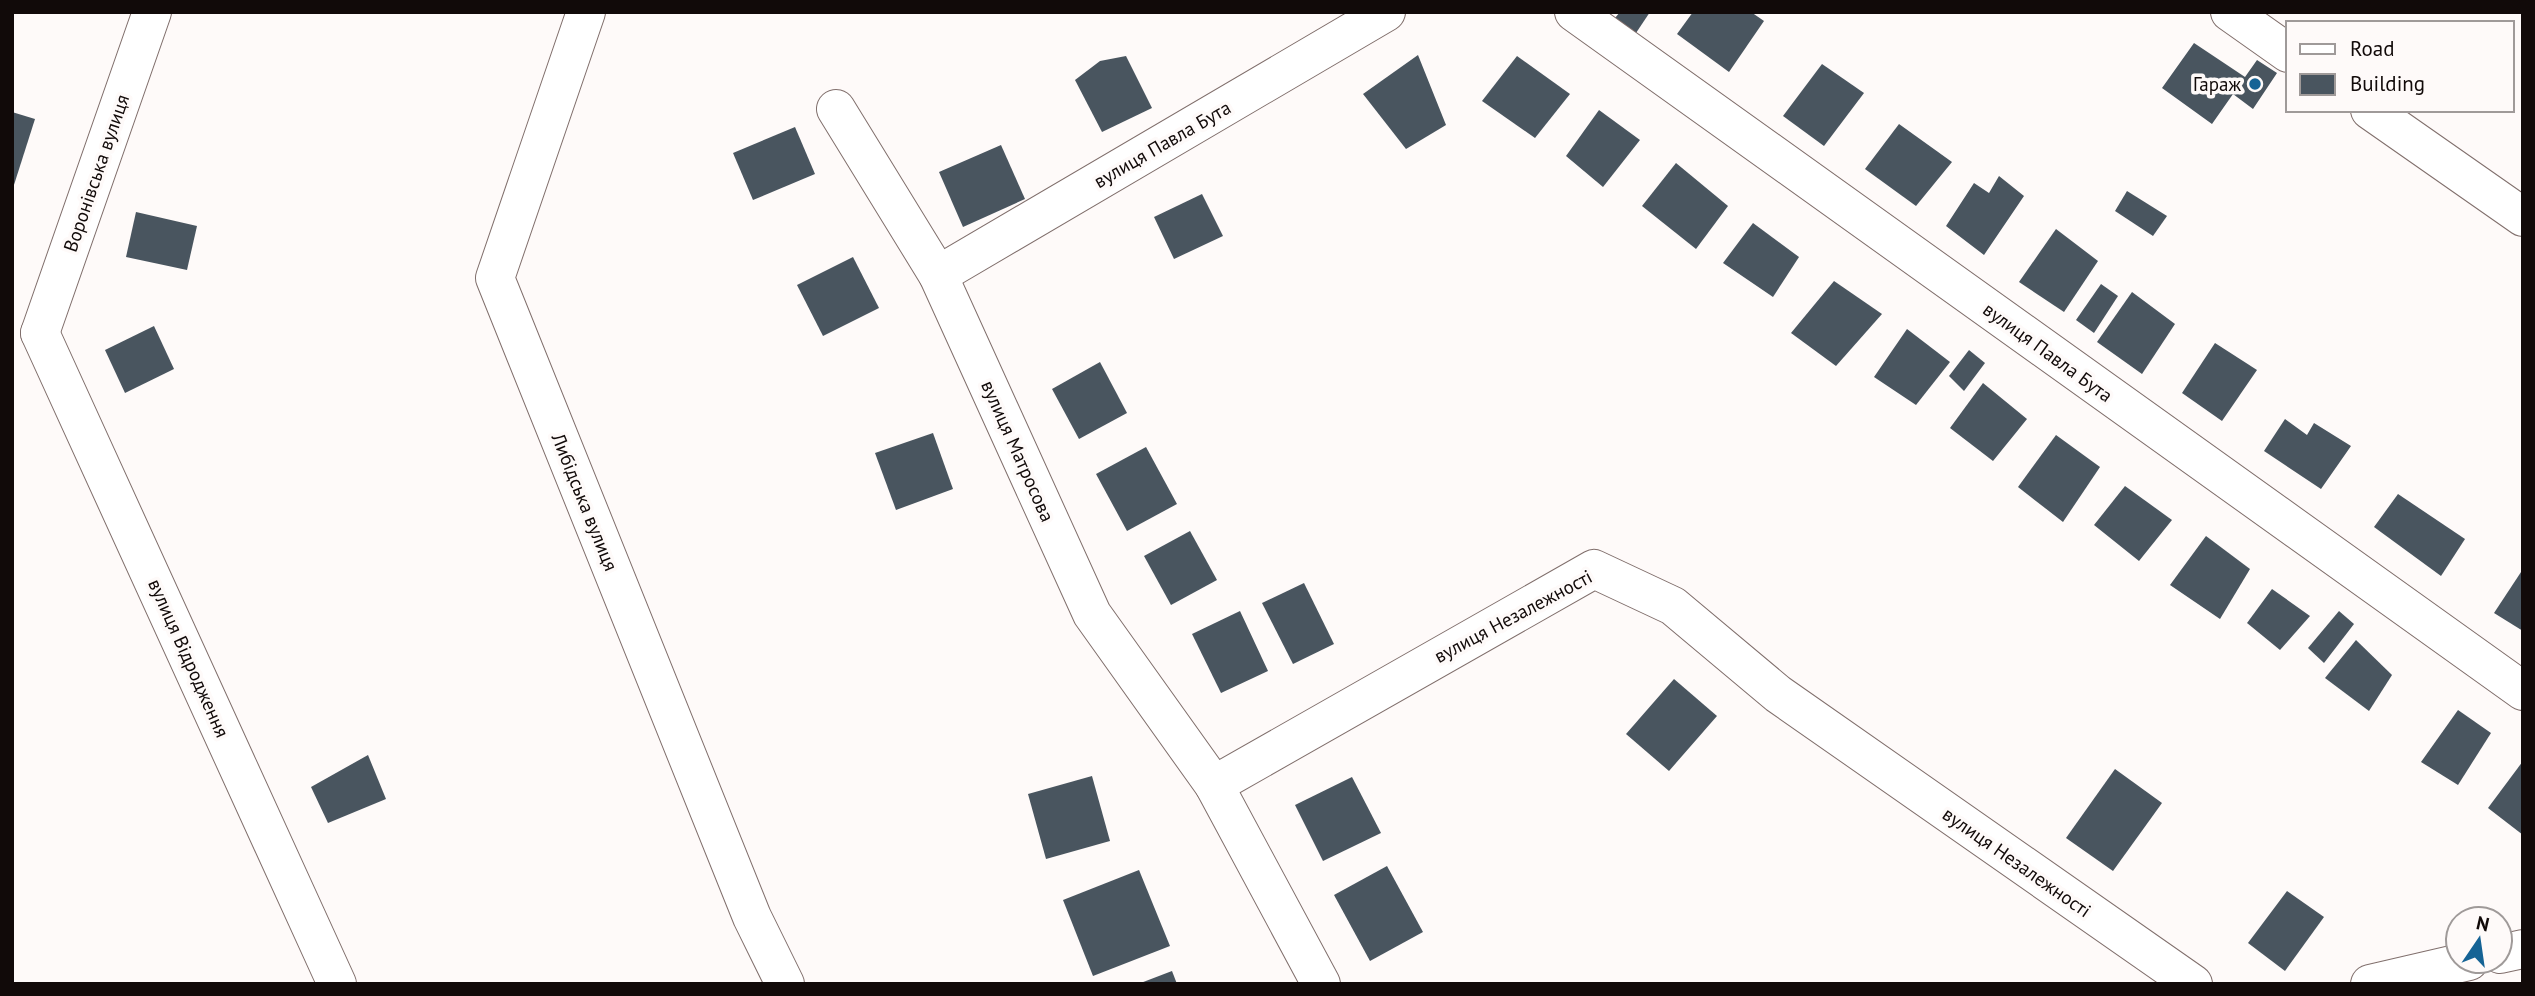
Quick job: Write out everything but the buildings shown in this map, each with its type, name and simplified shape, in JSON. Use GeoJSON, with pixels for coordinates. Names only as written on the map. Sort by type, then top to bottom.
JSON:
{"type":"FeatureCollection","features":[{"type":"Feature","properties":{"kind":"street","name":"Воронівська вулиця"},"geometry":{"type":"LineString","coordinates":[[26,334],[152,12]]}},
{"type":"Feature","properties":{"kind":"street","name":"Либідська вулиця"},"geometry":{"type":"LineString","coordinates":[[586,12],[495,278],[747,904],[785,984]]}},
{"type":"Feature","properties":{"kind":"street","name":"вулиця Павла Бута"},"geometry":{"type":"LineString","coordinates":[[938,275],[1386,12]]}},
{"type":"Feature","properties":{"kind":"street","name":"вулиця Павла Бута"},"geometry":{"type":"LineString","coordinates":[[1574,12],[2523,691]]}},
{"type":"Feature","properties":{"kind":"street"},"geometry":{"type":"LineString","coordinates":[[2230,12],[2286,52]]}},
{"type":"Feature","properties":{"kind":"street","name":"вулиця Матросова"},"geometry":{"type":"LineString","coordinates":[[836,109],[938,275],[1092,614],[1214,785]]}},
{"type":"Feature","properties":{"kind":"street"},"geometry":{"type":"LineString","coordinates":[[2373,112],[2523,217]]}},
{"type":"Feature","properties":{"kind":"street","name":"вулиця Відродження"},"geometry":{"type":"LineString","coordinates":[[26,334],[337,984]]}},
{"type":"Feature","properties":{"kind":"street","name":"вулиця Незалежності"},"geometry":{"type":"LineString","coordinates":[[1214,785],[1594,569],[1674,606],[1778,694],[2193,984]]}},
{"type":"Feature","properties":{"kind":"street"},"geometry":{"type":"LineString","coordinates":[[1214,785],[1321,984]]}},
{"type":"Feature","properties":{"kind":"street"},"geometry":{"type":"LineString","coordinates":[[2370,984],[2444,967]]}},
{"type":"Feature","properties":{"kind":"place","name":"Гараж"},"geometry":{"type":"Point","coordinates":[2255,84]}}]}
